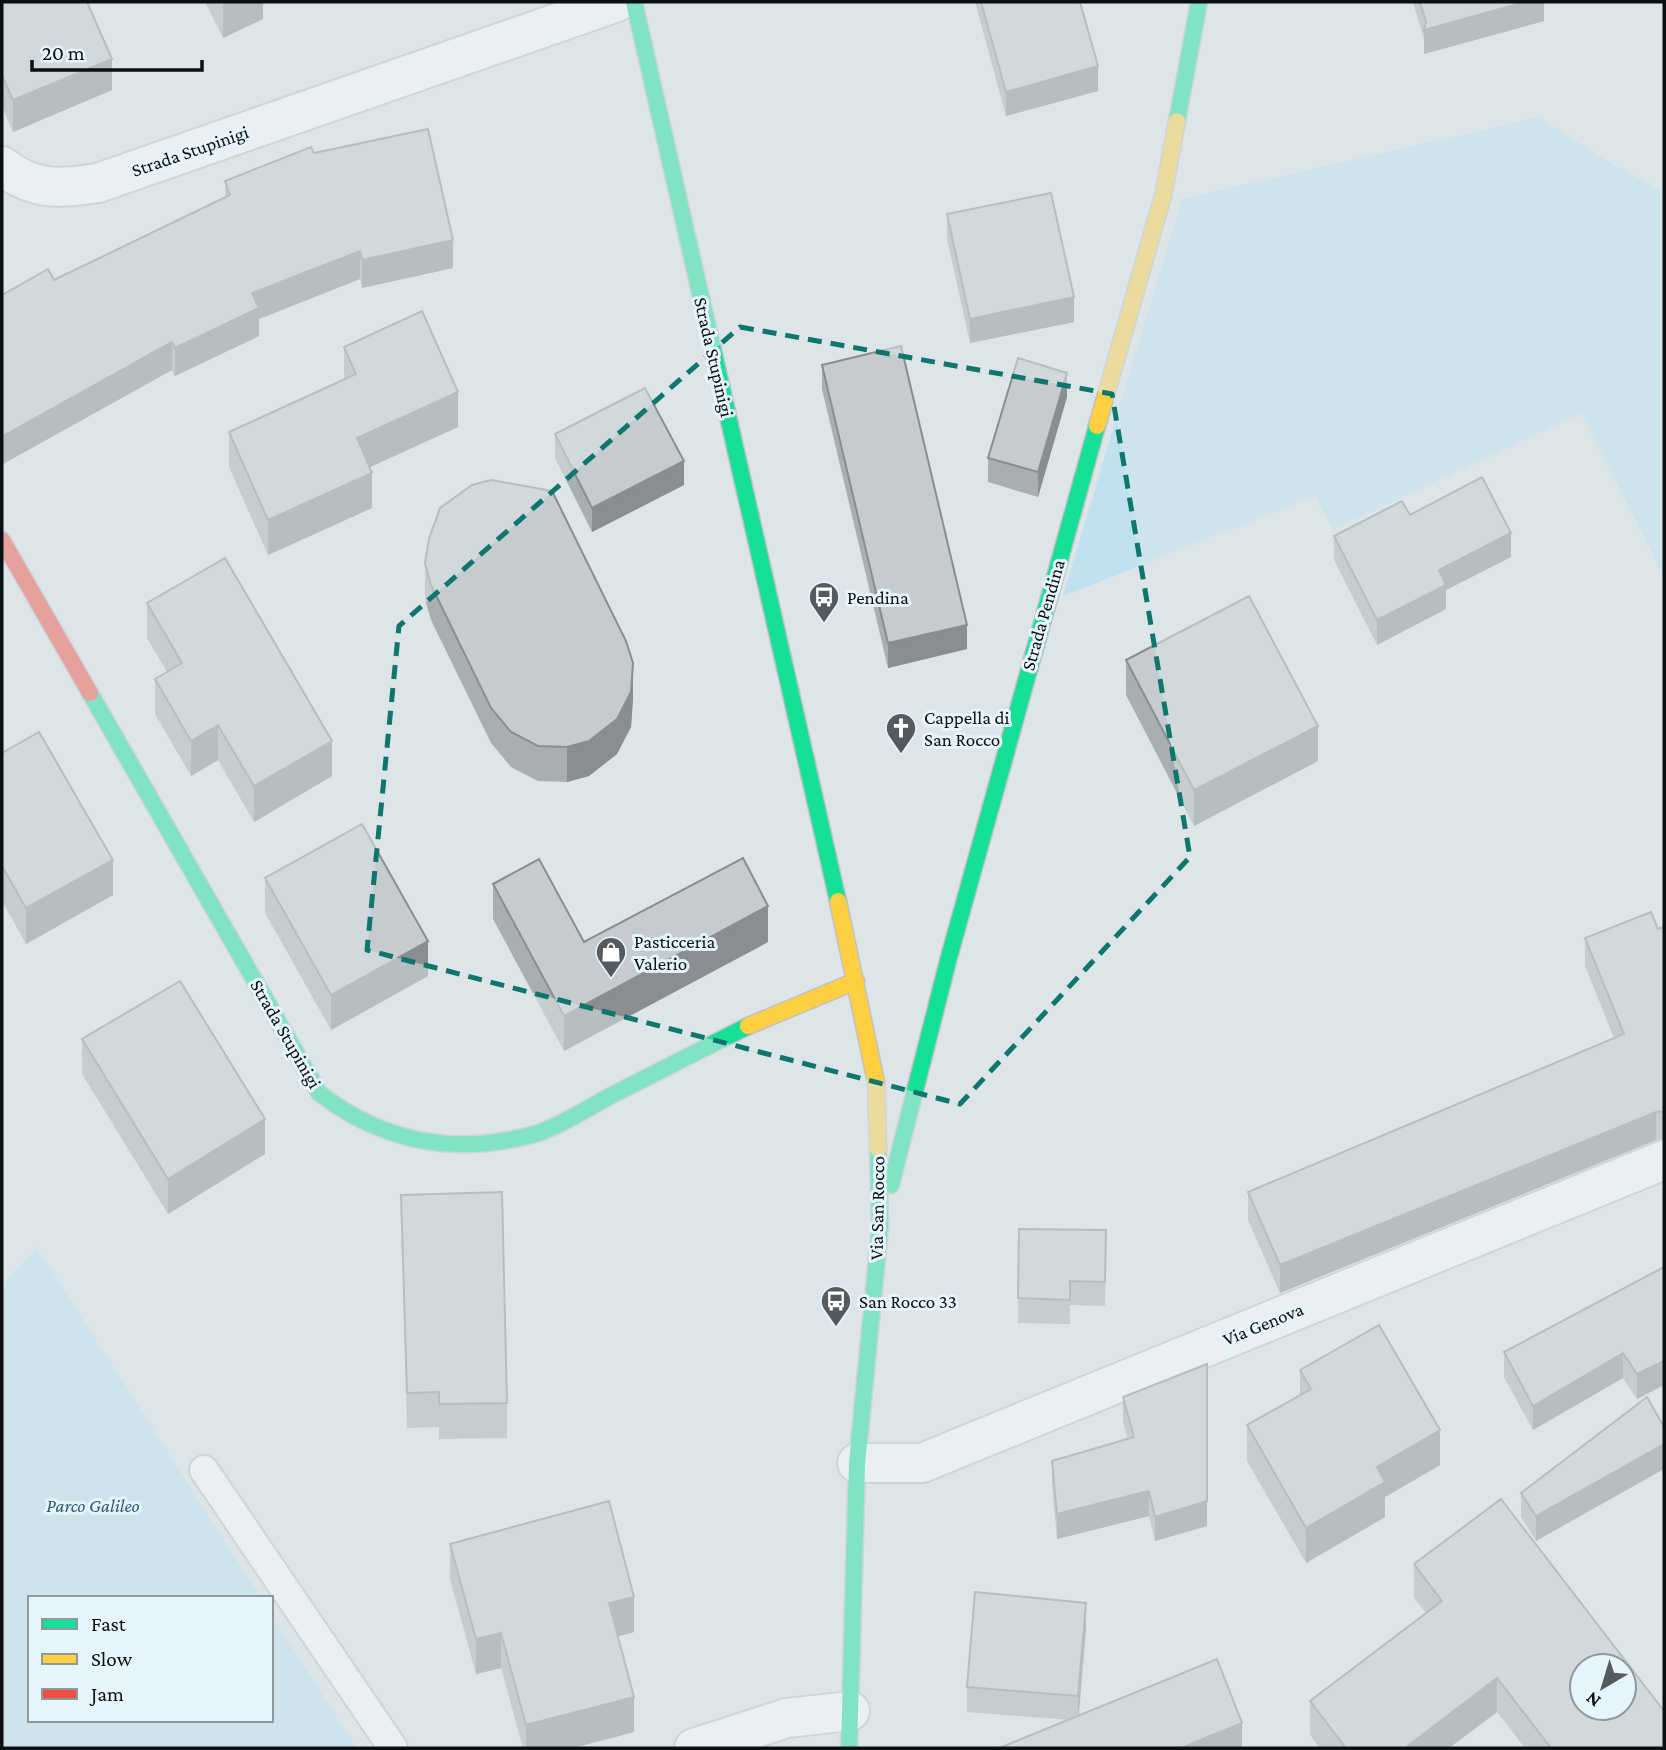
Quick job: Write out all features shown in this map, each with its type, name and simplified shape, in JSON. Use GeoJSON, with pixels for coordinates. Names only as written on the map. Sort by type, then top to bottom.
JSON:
{"type":"FeatureCollection","features":[{"type":"Feature","properties":{"kind":"street","name":"Strada Stupinigi"},"geometry":{"type":"LineString","coordinates":[[2,166],[19,179],[57,189],[97,183],[617,2]]}},
{"type":"Feature","properties":{"kind":"street","name":"Strada Stupinigi"},"geometry":{"type":"LineString","coordinates":[[634,2],[794,713]]}},
{"type":"Feature","properties":{"kind":"street","name":"Strada Pendina"},"geometry":{"type":"LineString","coordinates":[[880,1227],[963,905],[1163,196],[1199,2]]}},
{"type":"Feature","properties":{"kind":"street","name":"Strada Stupinigi"},"geometry":{"type":"LineString","coordinates":[[2,540],[319,1094],[342,1114],[420,1144],[501,1143],[537,1133],[767,1016],[856,981]]}},
{"type":"Feature","properties":{"kind":"street","name":"Via San Rocco"},"geometry":{"type":"LineString","coordinates":[[794,713],[856,981],[876,1082],[880,1227],[857,1463],[849,1748]]}},
{"type":"Feature","properties":{"kind":"street","name":"Via Genova"},"geometry":{"type":"LineString","coordinates":[[857,1463],[922,1463],[1664,1160]]}},
{"type":"Feature","properties":{"kind":"street"},"geometry":{"type":"LineString","coordinates":[[694,1748],[787,1718],[850,1711]]}},
{"type":"Feature","properties":{"kind":"lane"},"geometry":{"type":"LineString","coordinates":[[204,1471],[393,1748]]}},
{"type":"Feature","properties":{"kind":"highlighted area"},"geometry":{"type":"Polygon","coordinates":[[[740,327],[1112,394],[1190,857],[960,1104],[367,950],[399,626],[740,327]]]}},
{"type":"Feature","properties":{"kind":"green space"},"geometry":{"type":"Polygon","coordinates":[[[1539,117],[1612,164],[1664,192],[1664,576],[1581,413],[1333,530],[1315,496],[1063,596],[1182,199],[1539,117]]]}},
{"type":"Feature","properties":{"kind":"green space","name":"Parco Galileo"},"geometry":{"type":"Polygon","coordinates":[[[37,1247],[260,1596],[28,1596],[28,1722],[273,1722],[273,1617],[357,1748],[2,1748],[2,1285],[37,1247]]]}},
{"type":"Feature","properties":{"kind":"building"},"geometry":{"type":"Polygon","coordinates":[[[2,2],[87,2],[112,59],[13,100],[2,75],[2,2]]]}},
{"type":"Feature","properties":{"kind":"building"},"geometry":{"type":"Polygon","coordinates":[[[981,2],[1080,2],[1098,66],[1006,92],[981,2]]]}},
{"type":"Feature","properties":{"kind":"building"},"geometry":{"type":"Polygon","coordinates":[[[1420,2],[1525,2],[1424,30],[1426,22],[1420,2]]]}},
{"type":"Feature","properties":{"kind":"building"},"geometry":{"type":"Polygon","coordinates":[[[428,129],[453,240],[362,260],[360,251],[252,293],[259,308],[175,348],[172,342],[2,435],[2,295],[48,269],[54,280],[230,195],[225,181],[311,147],[314,153],[428,129]]]}},
{"type":"Feature","properties":{"kind":"building"},"geometry":{"type":"Polygon","coordinates":[[[1051,193],[1074,297],[970,319],[947,214],[1051,193]]]}},
{"type":"Feature","properties":{"kind":"building"},"geometry":{"type":"Polygon","coordinates":[[[422,311],[458,392],[357,438],[372,473],[268,520],[229,432],[356,374],[344,347],[422,311]]]}},
{"type":"Feature","properties":{"kind":"building"},"geometry":{"type":"Polygon","coordinates":[[[901,346],[967,625],[888,643],[822,365],[901,346]]]}},
{"type":"Feature","properties":{"kind":"building"},"geometry":{"type":"Polygon","coordinates":[[[1018,358],[1067,373],[1038,472],[988,458],[1018,358]]]}},
{"type":"Feature","properties":{"kind":"building"},"geometry":{"type":"Polygon","coordinates":[[[645,388],[684,461],[592,508],[555,434],[645,388]]]}},
{"type":"Feature","properties":{"kind":"building"},"geometry":{"type":"Polygon","coordinates":[[[1482,477],[1511,533],[1439,570],[1446,585],[1377,620],[1334,536],[1402,501],[1410,515],[1482,477]]]}},
{"type":"Feature","properties":{"kind":"building"},"geometry":{"type":"Polygon","coordinates":[[[491,480],[552,491],[626,641],[633,663],[631,692],[617,719],[589,741],[567,747],[538,746],[511,732],[491,708],[431,585],[425,563],[429,539],[440,508],[472,485],[491,480]]]}},
{"type":"Feature","properties":{"kind":"building"},"geometry":{"type":"Polygon","coordinates":[[[225,558],[332,741],[254,786],[218,725],[191,741],[155,679],[182,663],[147,603],[225,558]]]}},
{"type":"Feature","properties":{"kind":"building"},"geometry":{"type":"Polygon","coordinates":[[[1249,596],[1318,726],[1194,790],[1126,660],[1249,596]]]}},
{"type":"Feature","properties":{"kind":"building"},"geometry":{"type":"Polygon","coordinates":[[[39,732],[113,860],[26,908],[2,866],[2,753],[39,732]]]}},
{"type":"Feature","properties":{"kind":"building"},"geometry":{"type":"Polygon","coordinates":[[[362,824],[428,941],[331,995],[265,878],[362,824]]]}},
{"type":"Feature","properties":{"kind":"building"},"geometry":{"type":"Polygon","coordinates":[[[743,858],[768,906],[564,1016],[493,884],[539,859],[584,942],[743,858]]]}},
{"type":"Feature","properties":{"kind":"building"},"geometry":{"type":"Polygon","coordinates":[[[1651,912],[1658,929],[1664,927],[1664,1111],[1280,1265],[1248,1192],[1624,1034],[1585,938],[1651,912]]]}},
{"type":"Feature","properties":{"kind":"building"},"geometry":{"type":"Polygon","coordinates":[[[180,981],[265,1119],[168,1179],[82,1039],[180,981]]]}},
{"type":"Feature","properties":{"kind":"building"},"geometry":{"type":"Polygon","coordinates":[[[502,1192],[507,1403],[439,1404],[439,1392],[407,1393],[401,1195],[502,1192]]]}},
{"type":"Feature","properties":{"kind":"building"},"geometry":{"type":"Polygon","coordinates":[[[1019,1229],[1106,1230],[1105,1282],[1070,1281],[1070,1300],[1018,1298],[1019,1229]]]}},
{"type":"Feature","properties":{"kind":"building"},"geometry":{"type":"Polygon","coordinates":[[[1664,1267],[1664,1361],[1637,1374],[1623,1353],[1533,1406],[1504,1352],[1664,1267]]]}},
{"type":"Feature","properties":{"kind":"building"},"geometry":{"type":"Polygon","coordinates":[[[1379,1325],[1440,1430],[1377,1467],[1385,1482],[1306,1528],[1247,1425],[1311,1389],[1300,1370],[1379,1325]]]}},
{"type":"Feature","properties":{"kind":"building"},"geometry":{"type":"Polygon","coordinates":[[[1207,1364],[1207,1501],[1155,1517],[1149,1491],[1057,1514],[1052,1461],[1134,1437],[1123,1397],[1207,1364]]]}},
{"type":"Feature","properties":{"kind":"building"},"geometry":{"type":"Polygon","coordinates":[[[1647,1397],[1664,1427],[1664,1444],[1536,1516],[1521,1493],[1647,1397]]]}},
{"type":"Feature","properties":{"kind":"building"},"geometry":{"type":"Polygon","coordinates":[[[1501,1499],[1619,1652],[1568,1652],[1568,1722],[1638,1722],[1638,1677],[1664,1711],[1664,1748],[1551,1748],[1497,1678],[1405,1748],[1346,1748],[1310,1701],[1442,1601],[1414,1564],[1501,1499]]]}},
{"type":"Feature","properties":{"kind":"building"},"geometry":{"type":"Polygon","coordinates":[[[609,1501],[634,1597],[609,1603],[634,1697],[526,1725],[501,1633],[476,1639],[450,1544],[609,1501]]]}},
{"type":"Feature","properties":{"kind":"building"},"geometry":{"type":"Polygon","coordinates":[[[975,1592],[1086,1603],[1078,1696],[967,1687],[975,1592]]]}},
{"type":"Feature","properties":{"kind":"building"},"geometry":{"type":"Polygon","coordinates":[[[1217,1659],[1242,1723],[1181,1748],[999,1748],[1217,1659]]]}},
{"type":"Feature","properties":{"kind":"traffic: fast"},"geometry":{"type":"LineString","coordinates":[[634,2],[838,901]]}},
{"type":"Feature","properties":{"kind":"traffic: fast"},"geometry":{"type":"LineString","coordinates":[[1177,121],[1199,2]]}},
{"type":"Feature","properties":{"kind":"traffic: fast"},"geometry":{"type":"LineString","coordinates":[[891,1185],[949,957],[1097,426]]}},
{"type":"Feature","properties":{"kind":"traffic: fast"},"geometry":{"type":"LineString","coordinates":[[90,693],[319,1093],[369,1124],[395,1134],[449,1144],[505,1141],[535,1134],[568,1120],[748,1026]]}},
{"type":"Feature","properties":{"kind":"traffic: fast"},"geometry":{"type":"LineString","coordinates":[[849,1748],[857,1463],[880,1227],[878,1149]]}},
{"type":"Feature","properties":{"kind":"traffic: slow"},"geometry":{"type":"LineString","coordinates":[[1097,426],[1163,196],[1177,121]]}},
{"type":"Feature","properties":{"kind":"traffic: slow"},"geometry":{"type":"LineString","coordinates":[[838,901],[876,1082],[878,1149]]}},
{"type":"Feature","properties":{"kind":"traffic: slow"},"geometry":{"type":"LineString","coordinates":[[748,1026],[856,981]]}},
{"type":"Feature","properties":{"kind":"traffic: jam"},"geometry":{"type":"LineString","coordinates":[[2,540],[90,693]]}},
{"type":"Feature","properties":{"kind":"place","name":"Pendina"},"geometry":{"type":"Point","coordinates":[824,624]}},
{"type":"Feature","properties":{"kind":"place","name":"Cappella di San Rocco"},"geometry":{"type":"Point","coordinates":[901,755]}},
{"type":"Feature","properties":{"kind":"place","name":"Pasticceria Valerio"},"geometry":{"type":"Point","coordinates":[611,979]}},
{"type":"Feature","properties":{"kind":"place","name":"San Rocco 33"},"geometry":{"type":"Point","coordinates":[836,1328]}}]}
